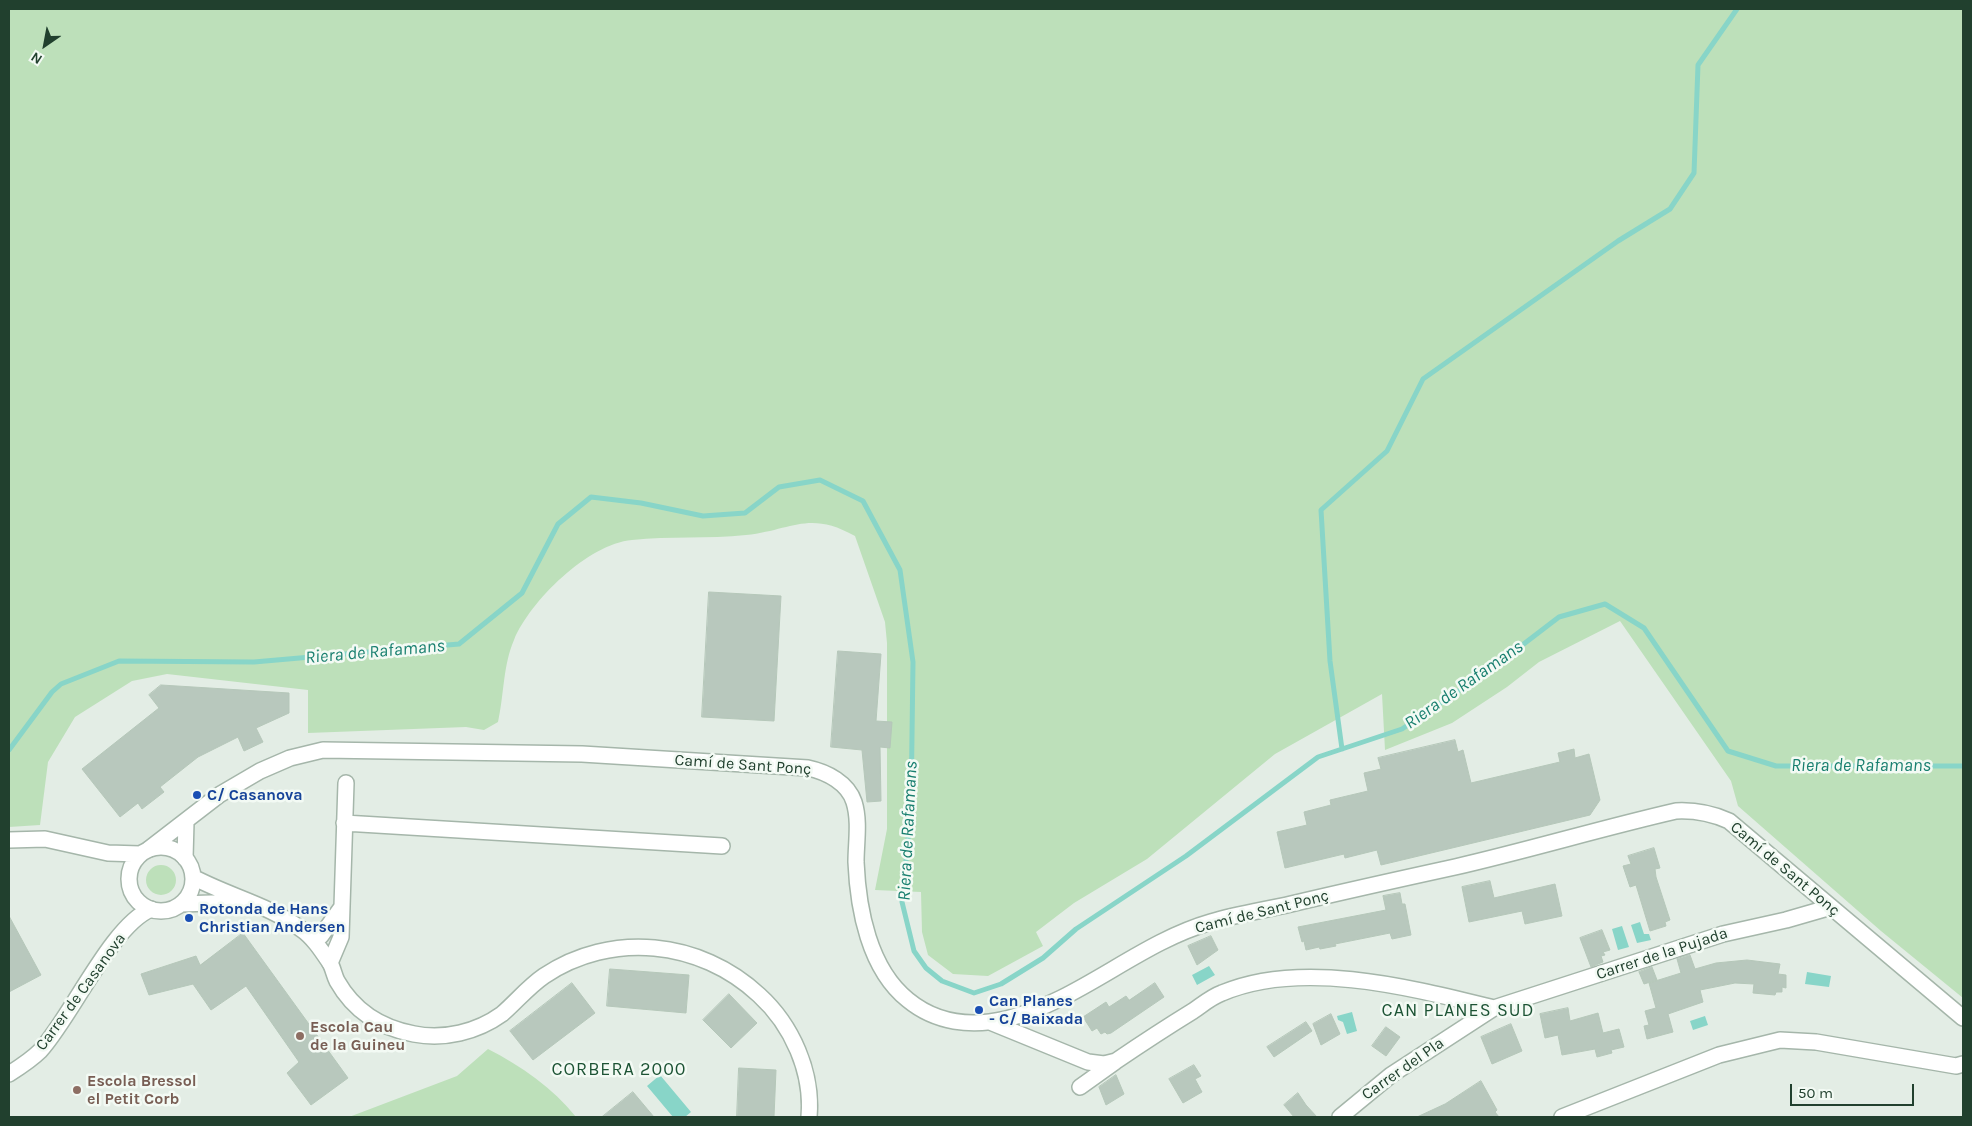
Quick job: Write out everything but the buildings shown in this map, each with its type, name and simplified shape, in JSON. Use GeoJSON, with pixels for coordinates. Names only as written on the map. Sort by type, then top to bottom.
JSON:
{"type":"FeatureCollection","features":[{"type":"Feature","properties":{"kind":"street","name":"Camí de Sant Ponç"},"geometry":{"type":"LineString","coordinates":[[186,822],[219,795],[260,771],[290,758],[323,750],[582,754],[797,767],[819,770],[839,781],[854,800],[858,875],[863,914],[875,952],[888,979],[901,994],[928,1013],[954,1022],[990,1022],[1024,1013],[1046,1004],[1139,954],[1210,922],[1484,860],[1676,811],[1705,812],[1729,821],[1963,1018]]}},
{"type":"Feature","properties":{"kind":"street"},"geometry":{"type":"LineString","coordinates":[[330,963],[341,937],[346,783]]}},
{"type":"Feature","properties":{"kind":"street"},"geometry":{"type":"LineString","coordinates":[[186,822],[133,861],[129,870],[129,880],[135,898],[151,909],[162,911],[180,904],[245,901]]}},
{"type":"Feature","properties":{"kind":"street"},"geometry":{"type":"LineString","coordinates":[[180,904],[192,887],[193,877],[185,858],[186,822]]}},
{"type":"Feature","properties":{"kind":"street"},"geometry":{"type":"LineString","coordinates":[[344,823],[722,846]]}},
{"type":"Feature","properties":{"kind":"street"},"geometry":{"type":"LineString","coordinates":[[9,840],[45,839],[108,853],[144,852],[168,848],[185,858]]}},
{"type":"Feature","properties":{"kind":"street"},"geometry":{"type":"LineString","coordinates":[[108,853],[129,880]]}},
{"type":"Feature","properties":{"kind":"street"},"geometry":{"type":"LineString","coordinates":[[193,877],[274,912],[302,929],[312,938],[330,963],[336,979],[348,998],[369,1017],[402,1032],[438,1036],[461,1033],[480,1026],[501,1014],[542,977],[569,962],[609,949],[660,948],[690,954],[720,966],[744,981],[774,1010],[783,1022],[802,1061],[809,1096],[809,1117]]}},
{"type":"Feature","properties":{"kind":"street","name":"Carrer de la Pujada"},"geometry":{"type":"LineString","coordinates":[[1494,1008],[1723,934],[1786,920],[1831,907]]}},
{"type":"Feature","properties":{"kind":"street"},"geometry":{"type":"LineString","coordinates":[[312,938],[321,936],[342,908]]}},
{"type":"Feature","properties":{"kind":"street","name":"Carrer de Casanova"},"geometry":{"type":"LineString","coordinates":[[9,1074],[40,1051],[122,933],[140,914],[151,909]]}},
{"type":"Feature","properties":{"kind":"street"},"geometry":{"type":"LineString","coordinates":[[1080,1087],[1116,1061],[1220,994],[1272,979],[1310,978],[1362,981],[1414,989],[1494,1008]]}},
{"type":"Feature","properties":{"kind":"street","name":"Carrer del Pla"},"geometry":{"type":"LineString","coordinates":[[1340,1117],[1391,1075],[1494,1008]]}},
{"type":"Feature","properties":{"kind":"street"},"geometry":{"type":"LineString","coordinates":[[990,1022],[1088,1062],[1104,1064],[1116,1061]]}},
{"type":"Feature","properties":{"kind":"street"},"geometry":{"type":"LineString","coordinates":[[1562,1117],[1719,1055],[1780,1040],[1816,1042],[1956,1066],[1963,1064]]}},
{"type":"Feature","properties":{"kind":"green space"},"geometry":{"type":"Polygon","coordinates":[[[9,9],[1963,9],[1963,998],[1881,931],[1738,806],[1731,781],[1620,621],[1539,662],[1507,687],[1452,723],[1385,750],[1382,694],[1275,754],[1147,859],[1074,903],[1036,932],[1043,946],[988,976],[953,974],[928,955],[922,932],[921,892],[875,890],[887,829],[887,643],[885,622],[855,536],[825,524],[801,524],[746,535],[632,540],[615,544],[597,552],[562,577],[533,608],[522,625],[510,650],[498,722],[484,730],[466,727],[308,733],[308,690],[167,674],[132,681],[75,717],[48,762],[40,825],[9,827],[9,9]]]}},
{"type":"Feature","properties":{"kind":"green space","name":"Rotonda de Hans Christian Andersen"},"geometry":{"type":"Polygon","coordinates":[[[161,865],[167,866],[175,874],[175,886],[167,894],[161,895],[155,894],[147,886],[146,880],[147,874],[155,866],[161,865]]]}},
{"type":"Feature","properties":{"kind":"green space"},"geometry":{"type":"Polygon","coordinates":[[[488,1049],[536,1078],[567,1106],[576,1117],[349,1117],[457,1076],[488,1049]]]}},
{"type":"Feature","properties":{"kind":"water"},"geometry":{"type":"Polygon","coordinates":[[[1640,922],[1644,934],[1649,934],[1651,940],[1637,943],[1631,925],[1640,922]]]}},
{"type":"Feature","properties":{"kind":"water"},"geometry":{"type":"Polygon","coordinates":[[[1622,926],[1629,947],[1618,950],[1612,929],[1622,926]]]}},
{"type":"Feature","properties":{"kind":"water"},"geometry":{"type":"Polygon","coordinates":[[[1209,966],[1215,975],[1197,985],[1192,975],[1209,966]]]}},
{"type":"Feature","properties":{"kind":"water"},"geometry":{"type":"Polygon","coordinates":[[[1807,972],[1831,976],[1829,987],[1805,984],[1807,972]]]}},
{"type":"Feature","properties":{"kind":"water"},"geometry":{"type":"Polygon","coordinates":[[[1352,1012],[1357,1031],[1347,1034],[1343,1022],[1338,1020],[1337,1016],[1352,1012]]]}},
{"type":"Feature","properties":{"kind":"water"},"geometry":{"type":"Polygon","coordinates":[[[1705,1016],[1708,1025],[1693,1030],[1690,1021],[1705,1016]]]}},
{"type":"Feature","properties":{"kind":"water"},"geometry":{"type":"Polygon","coordinates":[[[660,1075],[691,1112],[685,1117],[673,1117],[647,1086],[660,1075]]]}},
{"type":"Feature","properties":{"kind":"waterway"},"geometry":{"type":"LineString","coordinates":[[1342,749],[1330,661],[1321,510],[1387,451],[1423,379],[1618,241],[1670,209],[1694,173],[1698,65],[1737,9]]}},
{"type":"Feature","properties":{"kind":"waterway","name":"Riera de Rafamans"},"geometry":{"type":"LineString","coordinates":[[9,750],[52,692],[61,684],[119,661],[254,662],[459,644],[522,593],[558,524],[591,497],[641,503],[703,516],[745,513],[779,487],[820,480],[863,501],[900,570],[913,662],[911,809],[902,902],[914,951],[926,968],[942,981],[974,993],[1001,984],[1043,958],[1076,929],[1186,856],[1318,757],[1402,729],[1491,669],[1559,617],[1605,604],[1644,628],[1728,751],[1776,766],[1963,766]]}},
{"type":"Feature","properties":{"kind":"place","name":"C/ Casanova"},"geometry":{"type":"Point","coordinates":[197,795]}},
{"type":"Feature","properties":{"kind":"place","name":"Rotonda de Hans Christian Andersen"},"geometry":{"type":"Point","coordinates":[189,918]}},
{"type":"Feature","properties":{"kind":"place","name":"Can Planes - C/ Baixada"},"geometry":{"type":"Point","coordinates":[979,1010]}},
{"type":"Feature","properties":{"kind":"place","name":"Escola Cau de la Guineu"},"geometry":{"type":"Point","coordinates":[300,1036]}},
{"type":"Feature","properties":{"kind":"place","name":"Escola Bressol el Petit Corb"},"geometry":{"type":"Point","coordinates":[77,1090]}},
{"type":"Feature","properties":{"kind":"district","name":"CAN PLANES SUD"},"geometry":{"type":"Point","coordinates":[1458,1011]}},
{"type":"Feature","properties":{"kind":"district","name":"CORBERA 2000"},"geometry":{"type":"Point","coordinates":[619,1070]}}]}
